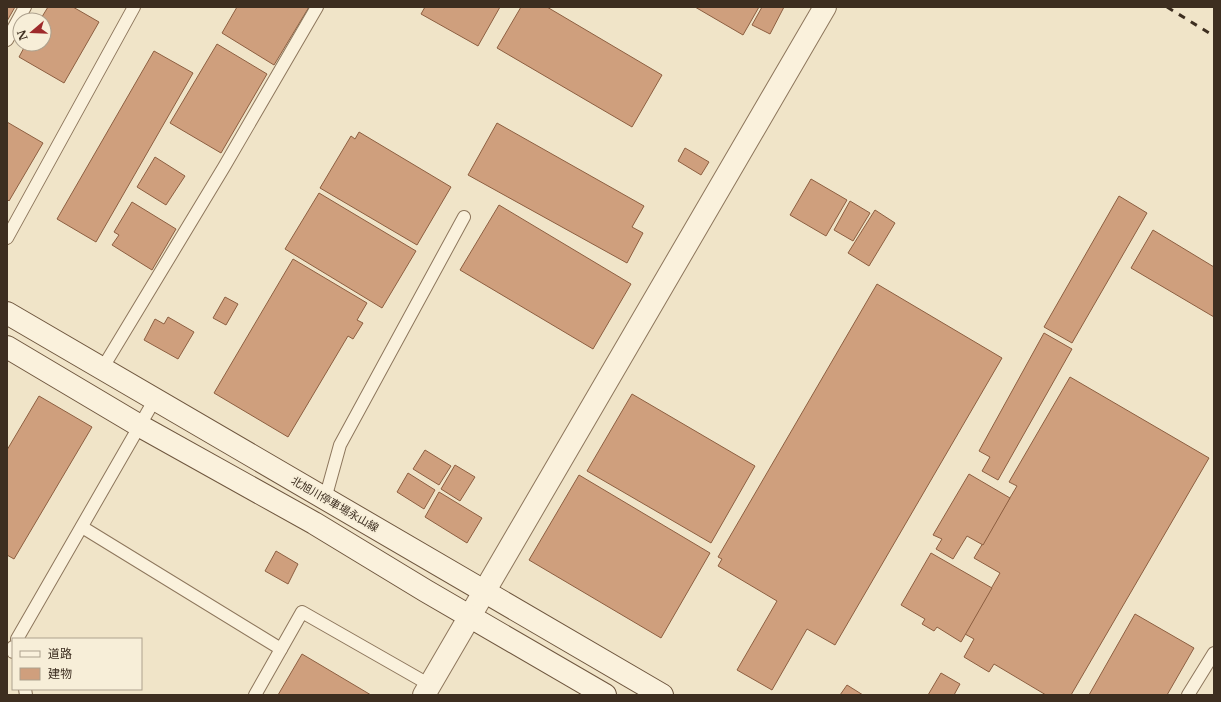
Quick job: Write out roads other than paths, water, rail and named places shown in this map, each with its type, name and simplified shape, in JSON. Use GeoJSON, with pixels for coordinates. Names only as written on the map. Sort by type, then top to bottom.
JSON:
{"type":"FeatureCollection","features":[{"type":"Feature","properties":{"kind":"main road"},"geometry":{"type":"LineString","coordinates":[[427,690],[824,7]]}},
{"type":"Feature","properties":{"kind":"main road","name":"北旭川停車場永山線"},"geometry":{"type":"LineString","coordinates":[[7,313],[662,695]]}},
{"type":"Feature","properties":{"kind":"main road"},"geometry":{"type":"LineString","coordinates":[[7,347],[140,426],[314,523],[605,695]]}},
{"type":"Feature","properties":{"kind":"lane"},"geometry":{"type":"LineString","coordinates":[[7,40],[25,7]]}},
{"type":"Feature","properties":{"kind":"lane"},"geometry":{"type":"LineString","coordinates":[[7,238],[134,7]]}},
{"type":"Feature","properties":{"kind":"lane"},"geometry":{"type":"LineString","coordinates":[[102,368],[224,166],[317,7]]}},
{"type":"Feature","properties":{"kind":"lane"},"geometry":{"type":"LineString","coordinates":[[314,523],[327,500],[340,445],[464,217]]}},
{"type":"Feature","properties":{"kind":"lane"},"geometry":{"type":"LineString","coordinates":[[19,638],[155,399]]}},
{"type":"Feature","properties":{"kind":"lane"},"geometry":{"type":"LineString","coordinates":[[82,527],[281,649]]}},
{"type":"Feature","properties":{"kind":"lane"},"geometry":{"type":"LineString","coordinates":[[255,695],[302,612],[427,690]]}},
{"type":"Feature","properties":{"kind":"lane"},"geometry":{"type":"LineString","coordinates":[[1188,695],[1214,652]]}},
{"type":"Feature","properties":{"kind":"railway"},"geometry":{"type":"LineString","coordinates":[[1167,7],[1214,36]]}}]}
